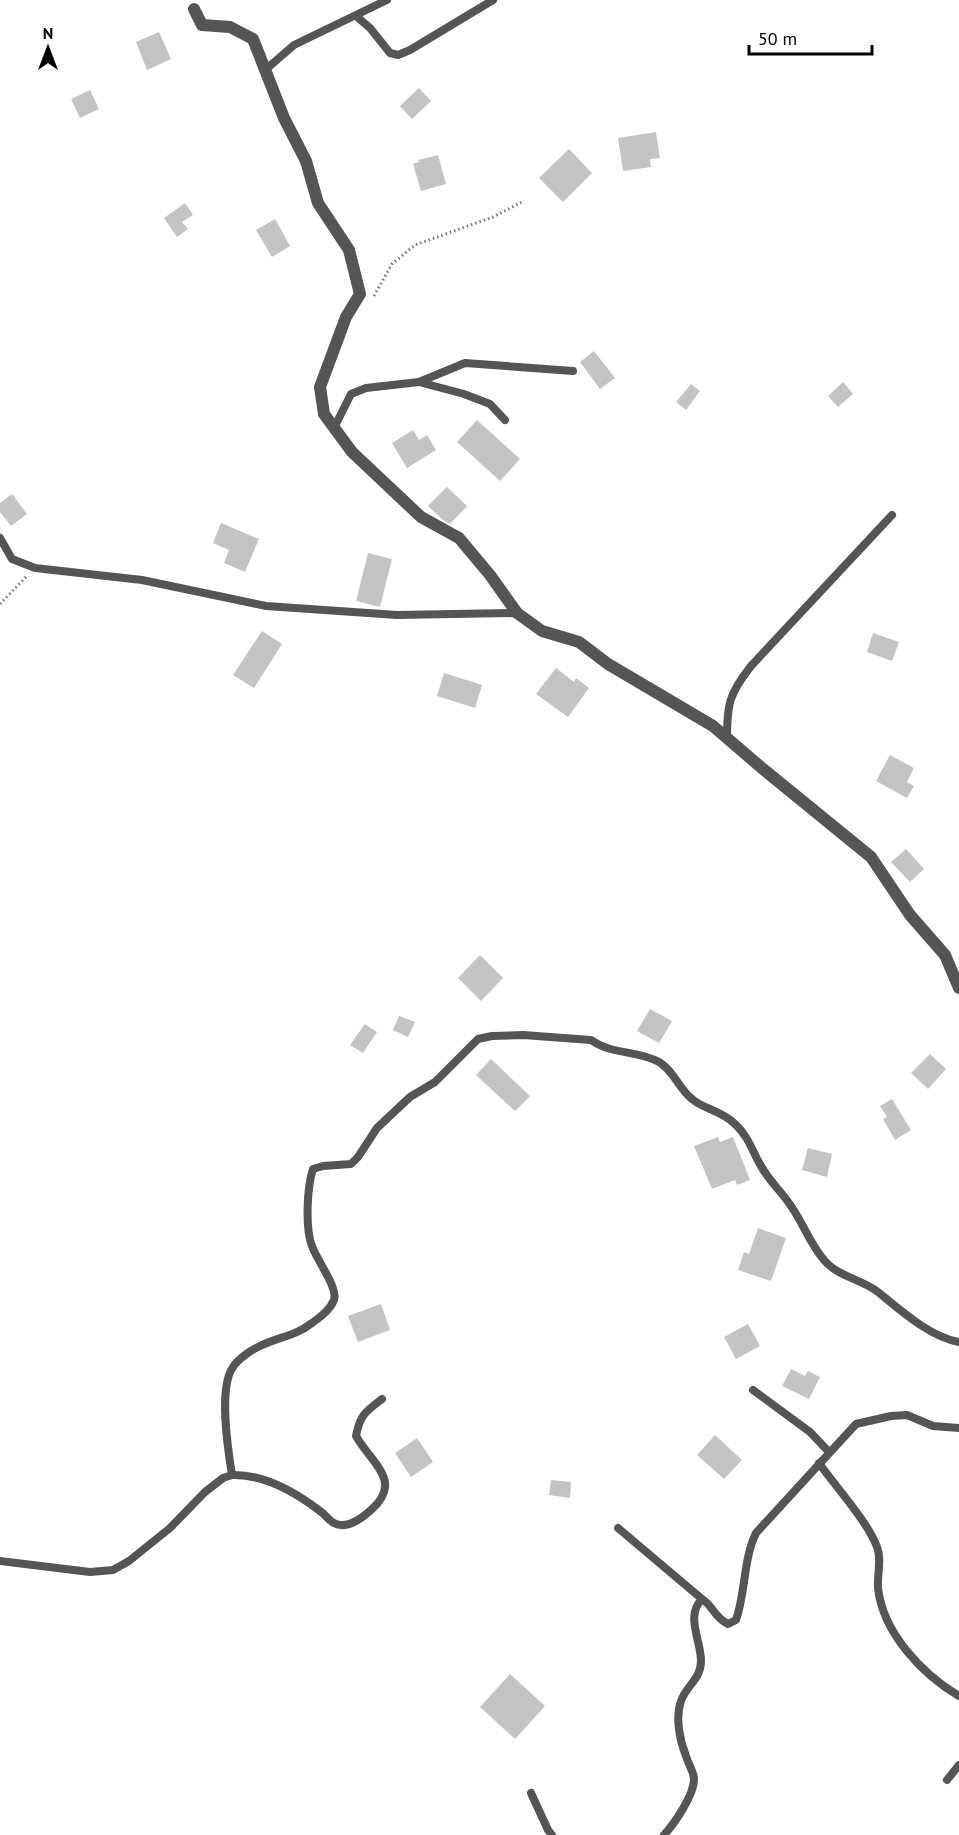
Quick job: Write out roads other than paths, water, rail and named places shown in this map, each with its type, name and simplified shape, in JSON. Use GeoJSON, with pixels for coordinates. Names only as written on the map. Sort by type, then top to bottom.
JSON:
{"type":"FeatureCollection","features":[{"type":"Feature","properties":{"kind":"street"},"geometry":{"type":"LineString","coordinates":[[194,9],[201,25],[230,27],[253,39],[284,118],[306,161],[318,203],[349,250],[360,294],[346,317],[320,387],[324,414],[352,452],[421,517],[459,538],[490,575],[517,613],[542,631],[579,642],[608,664],[713,726],[871,857],[910,915],[945,955],[959,988]]}},
{"type":"Feature","properties":{"kind":"lane"},"geometry":{"type":"LineString","coordinates":[[264,71],[294,45],[387,0]]}},
{"type":"Feature","properties":{"kind":"lane"},"geometry":{"type":"LineString","coordinates":[[356,16],[370,28],[390,53],[398,55],[493,0]]}},
{"type":"Feature","properties":{"kind":"lane"},"geometry":{"type":"LineString","coordinates":[[334,428],[351,394],[366,388],[419,382],[465,363],[573,371]]}},
{"type":"Feature","properties":{"kind":"lane"},"geometry":{"type":"LineString","coordinates":[[419,382],[464,394],[490,404],[505,420]]}},
{"type":"Feature","properties":{"kind":"lane"},"geometry":{"type":"LineString","coordinates":[[727,739],[729,700],[738,682],[892,515]]}},
{"type":"Feature","properties":{"kind":"lane"},"geometry":{"type":"LineString","coordinates":[[0,538],[12,559],[35,568],[142,580],[266,606],[397,615],[517,613]]}},
{"type":"Feature","properties":{"kind":"lane"},"geometry":{"type":"LineString","coordinates":[[232,1475],[225,1394],[227,1380],[233,1366],[258,1347],[298,1333],[328,1310],[334,1299],[334,1287],[326,1276],[311,1244],[309,1180],[313,1169],[351,1164],[377,1128],[393,1112],[410,1097],[435,1082],[478,1039],[492,1036],[523,1035],[591,1040],[600,1046],[620,1052],[640,1054],[660,1063],[672,1073],[693,1101],[723,1113],[736,1125],[750,1142],[759,1165],[792,1206],[808,1238],[832,1269],[876,1290],[906,1315],[931,1330],[959,1342]]}},
{"type":"Feature","properties":{"kind":"lane"},"geometry":{"type":"LineString","coordinates":[[753,1390],[810,1432],[829,1452]]}},
{"type":"Feature","properties":{"kind":"lane"},"geometry":{"type":"LineString","coordinates":[[0,1561],[90,1572],[113,1570],[129,1561],[163,1534],[214,1485],[232,1475],[245,1474],[280,1486],[303,1498],[334,1523],[346,1525],[358,1520],[381,1499],[386,1488],[386,1478],[363,1450],[356,1436],[358,1423],[364,1412],[382,1399]]}},
{"type":"Feature","properties":{"kind":"lane"},"geometry":{"type":"LineString","coordinates":[[618,1527],[709,1603],[718,1619],[728,1624],[736,1620],[742,1603],[750,1545],[756,1533],[856,1424],[907,1415],[933,1425],[959,1428]]}},
{"type":"Feature","properties":{"kind":"lane"},"geometry":{"type":"LineString","coordinates":[[819,1463],[869,1531],[878,1549],[878,1589],[884,1611],[894,1633],[916,1661],[939,1684],[959,1696]]}},
{"type":"Feature","properties":{"kind":"lane"},"geometry":{"type":"LineString","coordinates":[[664,1835],[672,1826],[692,1791],[694,1779],[684,1751],[678,1721],[680,1702],[698,1677],[702,1663],[693,1614],[696,1605],[702,1599]]}},
{"type":"Feature","properties":{"kind":"lane"},"geometry":{"type":"LineString","coordinates":[[946,1780],[959,1765]]}},
{"type":"Feature","properties":{"kind":"lane"},"geometry":{"type":"LineString","coordinates":[[531,1793],[552,1835]]}}]}
